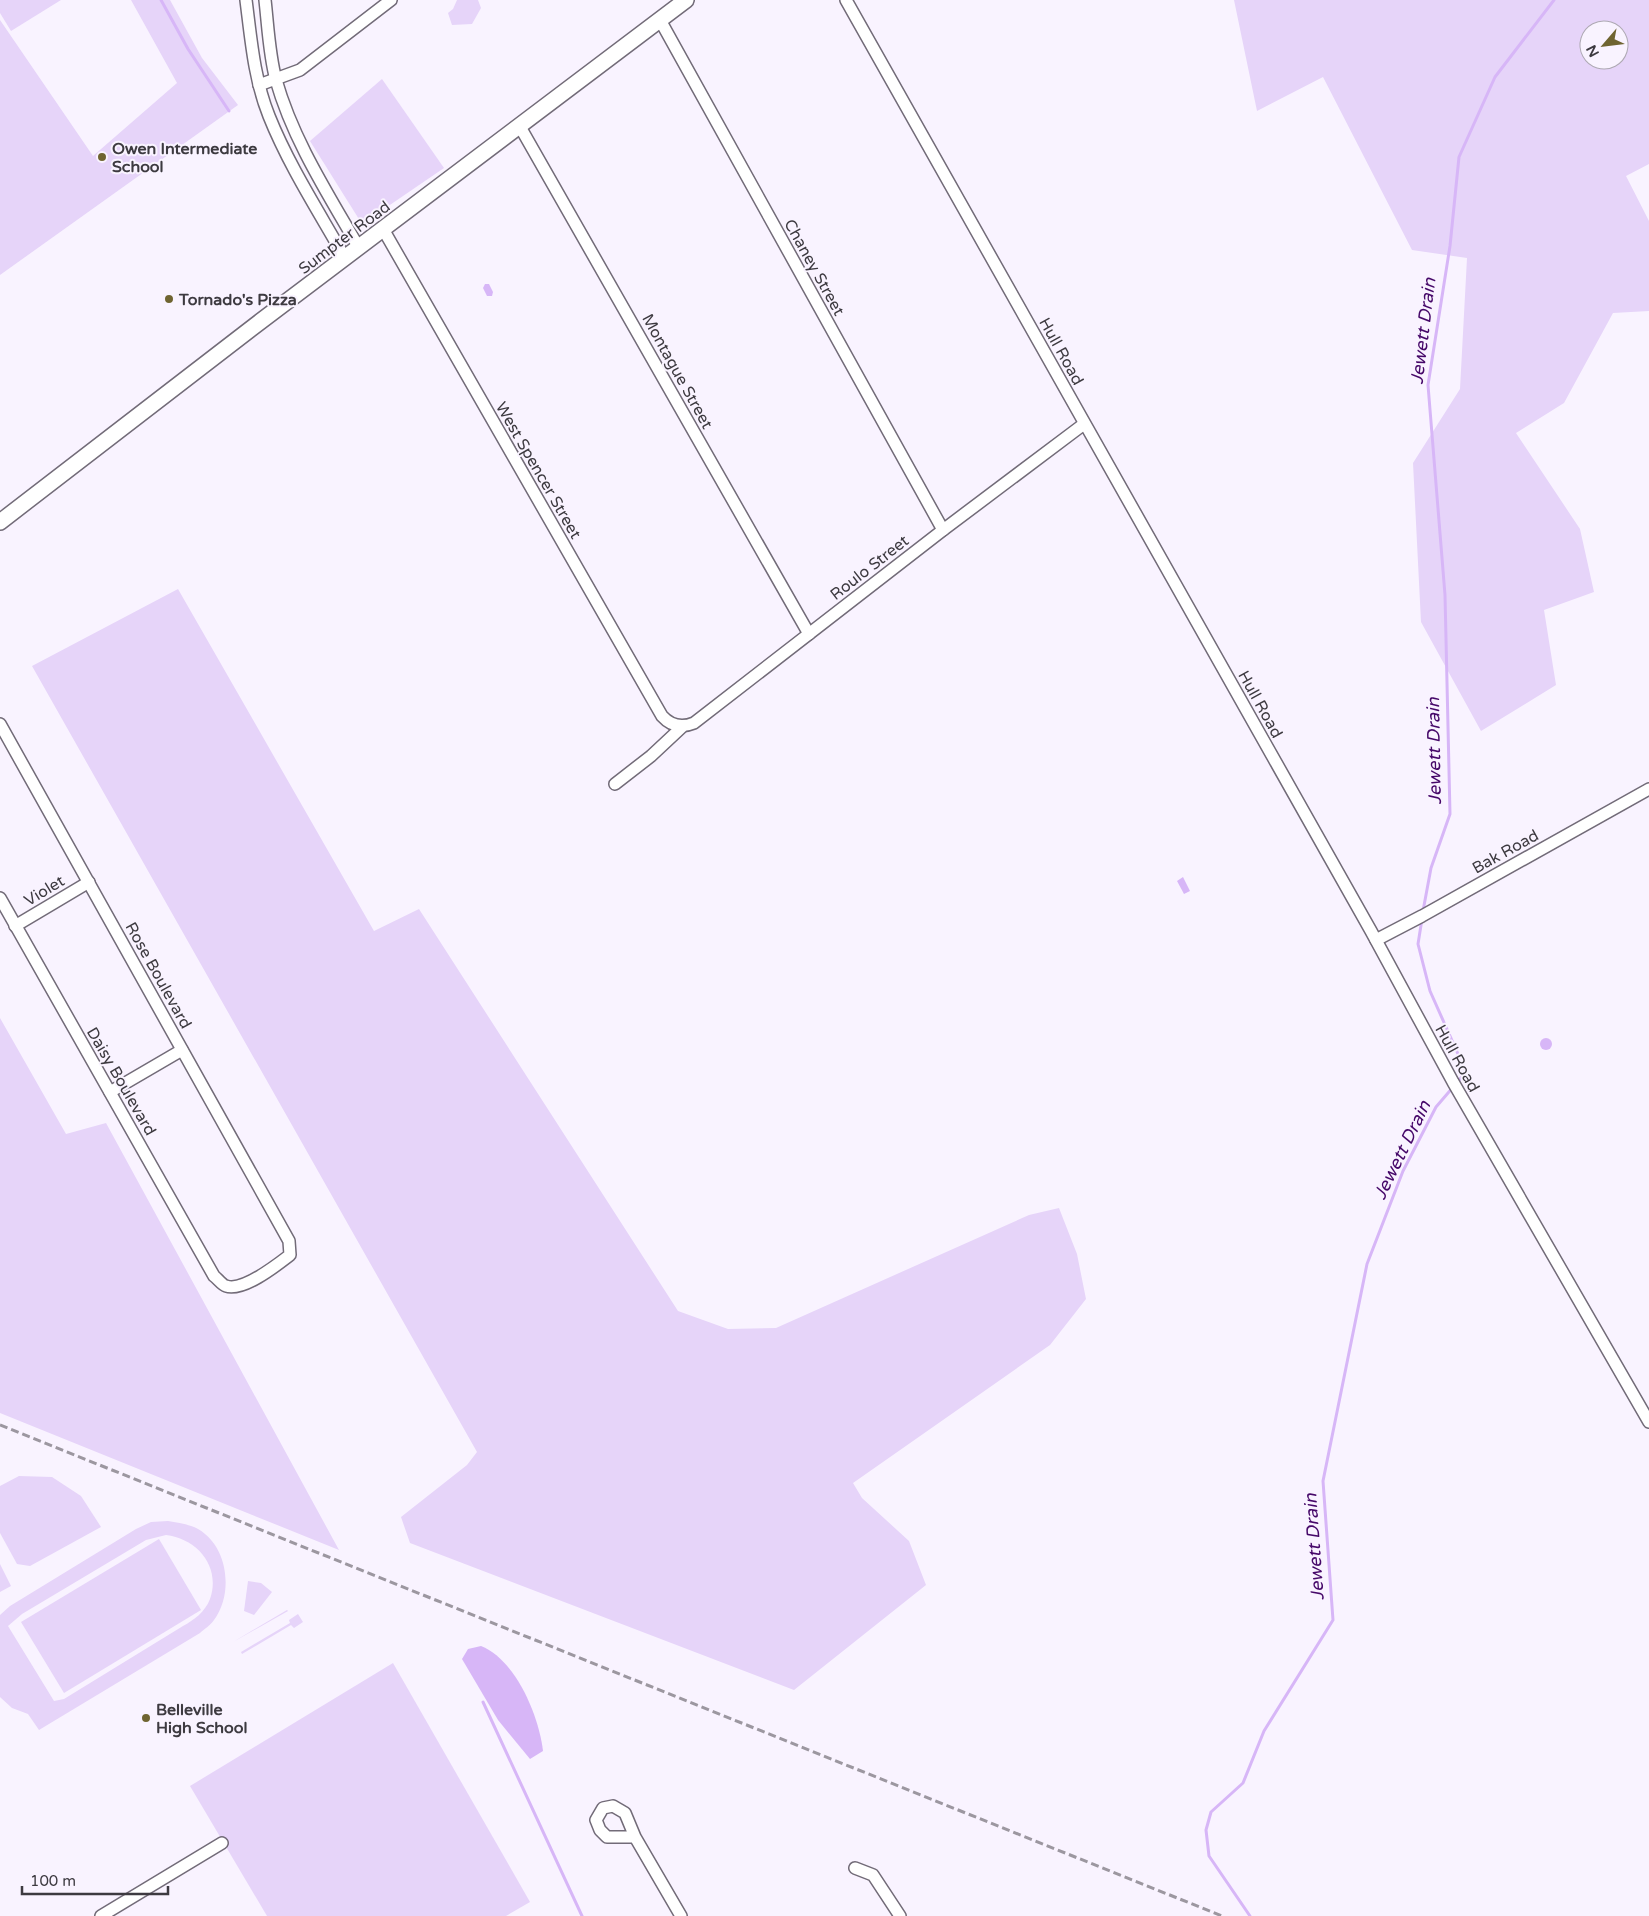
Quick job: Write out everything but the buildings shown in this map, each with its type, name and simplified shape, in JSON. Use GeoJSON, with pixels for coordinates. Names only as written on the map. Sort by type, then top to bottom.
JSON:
{"type":"FeatureCollection","features":[{"type":"Feature","properties":{"kind":"street"},"geometry":{"type":"LineString","coordinates":[[246,0],[259,85],[269,116],[284,150],[345,258]]}},
{"type":"Feature","properties":{"kind":"street"},"geometry":{"type":"LineString","coordinates":[[265,0],[276,80],[302,147],[359,248]]}},
{"type":"Feature","properties":{"kind":"street"},"geometry":{"type":"LineString","coordinates":[[259,85],[300,70],[391,0]]}},
{"type":"Feature","properties":{"kind":"street","name":"Sumpter Road"},"geometry":{"type":"LineString","coordinates":[[0,522],[519,125],[686,0]]}},
{"type":"Feature","properties":{"kind":"street","name":"Hull Road"},"geometry":{"type":"LineString","coordinates":[[846,0],[1376,940],[1453,1082],[1649,1422]]}},
{"type":"Feature","properties":{"kind":"street","name":"Chaney Street"},"geometry":{"type":"LineString","coordinates":[[660,20],[943,530]]}},
{"type":"Feature","properties":{"kind":"street","name":"Montague Street"},"geometry":{"type":"LineString","coordinates":[[519,125],[809,634]]}},
{"type":"Feature","properties":{"kind":"street","name":"West Spencer Street"},"geometry":{"type":"LineString","coordinates":[[383,229],[662,716],[677,725]]}},
{"type":"Feature","properties":{"kind":"street","name":"Roulo Street"},"geometry":{"type":"LineString","coordinates":[[615,784],[651,756],[677,725],[694,723],[943,530],[1084,424]]}},
{"type":"Feature","properties":{"kind":"street","name":"Rose Boulevard"},"geometry":{"type":"LineString","coordinates":[[0,724],[289,1241],[290,1255],[248,1283],[233,1288],[224,1286],[217,1278]]}},
{"type":"Feature","properties":{"kind":"street","name":"Bak Road"},"geometry":{"type":"LineString","coordinates":[[1376,940],[1431,912],[1649,789]]}},
{"type":"Feature","properties":{"kind":"street","name":"Violet"},"geometry":{"type":"LineString","coordinates":[[15,926],[89,882]]}},
{"type":"Feature","properties":{"kind":"street","name":"Daisy Boulevard"},"geometry":{"type":"LineString","coordinates":[[0,898],[217,1278]]}},
{"type":"Feature","properties":{"kind":"street"},"geometry":{"type":"LineString","coordinates":[[110,1092],[182,1050]]}},
{"type":"Feature","properties":{"kind":"street"},"geometry":{"type":"LineString","coordinates":[[635,1837],[680,1916]]}},
{"type":"Feature","properties":{"kind":"street"},"geometry":{"type":"LineString","coordinates":[[101,1916],[222,1843]]}},
{"type":"Feature","properties":{"kind":"street"},"geometry":{"type":"LineString","coordinates":[[855,1868],[873,1875],[900,1916]]}},
{"type":"Feature","properties":{"kind":"shaded area"},"geometry":{"type":"Polygon","coordinates":[[[0,0],[61,0],[11,31],[0,13],[0,0]]]}},
{"type":"Feature","properties":{"kind":"shaded area"},"geometry":{"type":"Polygon","coordinates":[[[131,0],[170,0],[202,58],[238,105],[0,275],[0,20],[93,156],[177,83],[131,0]]]}},
{"type":"Feature","properties":{"kind":"shaded area"},"geometry":{"type":"Polygon","coordinates":[[[457,0],[478,0],[481,8],[472,24],[452,25],[448,13],[453,9],[457,0]]]}},
{"type":"Feature","properties":{"kind":"shaded area"},"geometry":{"type":"Polygon","coordinates":[[[1234,0],[1649,0],[1649,164],[1626,176],[1649,221],[1649,311],[1613,313],[1564,403],[1516,433],[1580,529],[1594,592],[1544,610],[1556,685],[1481,731],[1421,622],[1413,463],[1460,389],[1467,258],[1412,250],[1323,77],[1257,111],[1234,0]]]}},
{"type":"Feature","properties":{"kind":"shaded area"},"geometry":{"type":"Polygon","coordinates":[[[382,79],[444,168],[362,224],[310,141],[382,79]]]}},
{"type":"Feature","properties":{"kind":"shaded area"},"geometry":{"type":"Polygon","coordinates":[[[485,284],[489,284],[493,292],[492,296],[487,296],[483,288],[485,284]]]}},
{"type":"Feature","properties":{"kind":"shaded area"},"geometry":{"type":"Polygon","coordinates":[[[178,589],[374,931],[419,909],[678,1311],[728,1329],[776,1328],[1029,1215],[1059,1208],[1077,1254],[1086,1299],[1050,1345],[853,1483],[862,1498],[909,1541],[926,1585],[794,1690],[410,1543],[401,1517],[467,1465],[477,1452],[32,666],[178,589]]]}},
{"type":"Feature","properties":{"kind":"shaded area"},"geometry":{"type":"Polygon","coordinates":[[[1183,877],[1190,891],[1184,894],[1177,881],[1183,877]]]}},
{"type":"Feature","properties":{"kind":"shaded area"},"geometry":{"type":"Polygon","coordinates":[[[0,1018],[66,1134],[106,1123],[339,1550],[0,1413],[0,1018]]]}},
{"type":"Feature","properties":{"kind":"shaded area"},"geometry":{"type":"Polygon","coordinates":[[[1546,1038],[1552,1044],[1546,1050],[1540,1044],[1546,1038]]]}},
{"type":"Feature","properties":{"kind":"shaded area"},"geometry":{"type":"Polygon","coordinates":[[[19,1476],[52,1477],[81,1496],[101,1527],[30,1566],[17,1564],[0,1533],[0,1486],[19,1476]]]}},
{"type":"Feature","properties":{"kind":"shaded area"},"geometry":{"type":"Polygon","coordinates":[[[168,1521],[198,1529],[216,1547],[222,1558],[226,1584],[220,1609],[213,1622],[200,1633],[39,1730],[28,1714],[12,1708],[0,1697],[0,1615],[10,1606],[136,1529],[151,1522],[168,1521]],[[166,1535],[146,1540],[22,1614],[8,1626],[54,1701],[64,1699],[187,1624],[205,1608],[213,1587],[209,1566],[204,1556],[197,1549],[188,1542],[166,1535]]]}},
{"type":"Feature","properties":{"kind":"shaded area"},"geometry":{"type":"Polygon","coordinates":[[[159,1539],[201,1610],[64,1693],[21,1622],[159,1539]]]}},
{"type":"Feature","properties":{"kind":"shaded area"},"geometry":{"type":"Polygon","coordinates":[[[0,1564],[11,1586],[0,1592],[0,1564]]]}},
{"type":"Feature","properties":{"kind":"shaded area"},"geometry":{"type":"Polygon","coordinates":[[[248,1581],[261,1583],[272,1592],[254,1615],[244,1611],[248,1581]]]}},
{"type":"Feature","properties":{"kind":"shaded area"},"geometry":{"type":"Polygon","coordinates":[[[287,1610],[288,1611],[233,1642],[287,1610]]]}},
{"type":"Feature","properties":{"kind":"shaded area"},"geometry":{"type":"Polygon","coordinates":[[[298,1614],[303,1622],[294,1628],[291,1625],[242,1654],[241,1652],[290,1623],[289,1620],[298,1614]]]}},
{"type":"Feature","properties":{"kind":"shaded area"},"geometry":{"type":"Polygon","coordinates":[[[481,1646],[494,1653],[505,1663],[515,1676],[531,1706],[541,1737],[543,1751],[530,1759],[498,1720],[462,1659],[468,1649],[481,1646]]]}},
{"type":"Feature","properties":{"kind":"shaded area"},"geometry":{"type":"Polygon","coordinates":[[[393,1663],[530,1902],[506,1916],[267,1916],[190,1786],[393,1663]]]}},
{"type":"Feature","properties":{"kind":"waterway"},"geometry":{"type":"LineString","coordinates":[[161,0],[188,49],[229,111]]}},
{"type":"Feature","properties":{"kind":"waterway","name":"Jewett Drain"},"geometry":{"type":"LineString","coordinates":[[1423,911],[1431,868],[1450,814],[1445,595],[1428,385],[1450,246],[1459,157],[1495,77],[1554,0]]}},
{"type":"Feature","properties":{"kind":"waterway","name":"Jewett Drain"},"geometry":{"type":"LineString","coordinates":[[1250,1916],[1209,1856],[1206,1830],[1211,1812],[1243,1783],[1264,1731],[1333,1620],[1323,1481],[1367,1264],[1403,1171],[1436,1107],[1466,1072],[1430,991],[1418,944],[1422,919]]}},
{"type":"Feature","properties":{"kind":"waterway"},"geometry":{"type":"LineString","coordinates":[[483,1702],[582,1916]]}},
{"type":"Feature","properties":{"kind":"railway"},"geometry":{"type":"LineString","coordinates":[[0,1425],[1222,1916]]}},
{"type":"Feature","properties":{"kind":"place","name":"Owen Intermediate School"},"geometry":{"type":"Point","coordinates":[102,157]}},
{"type":"Feature","properties":{"kind":"place","name":"Tornado's Pizza"},"geometry":{"type":"Point","coordinates":[169,299]}},
{"type":"Feature","properties":{"kind":"place","name":"Belleville High School"},"geometry":{"type":"Point","coordinates":[146,1718]}}]}
